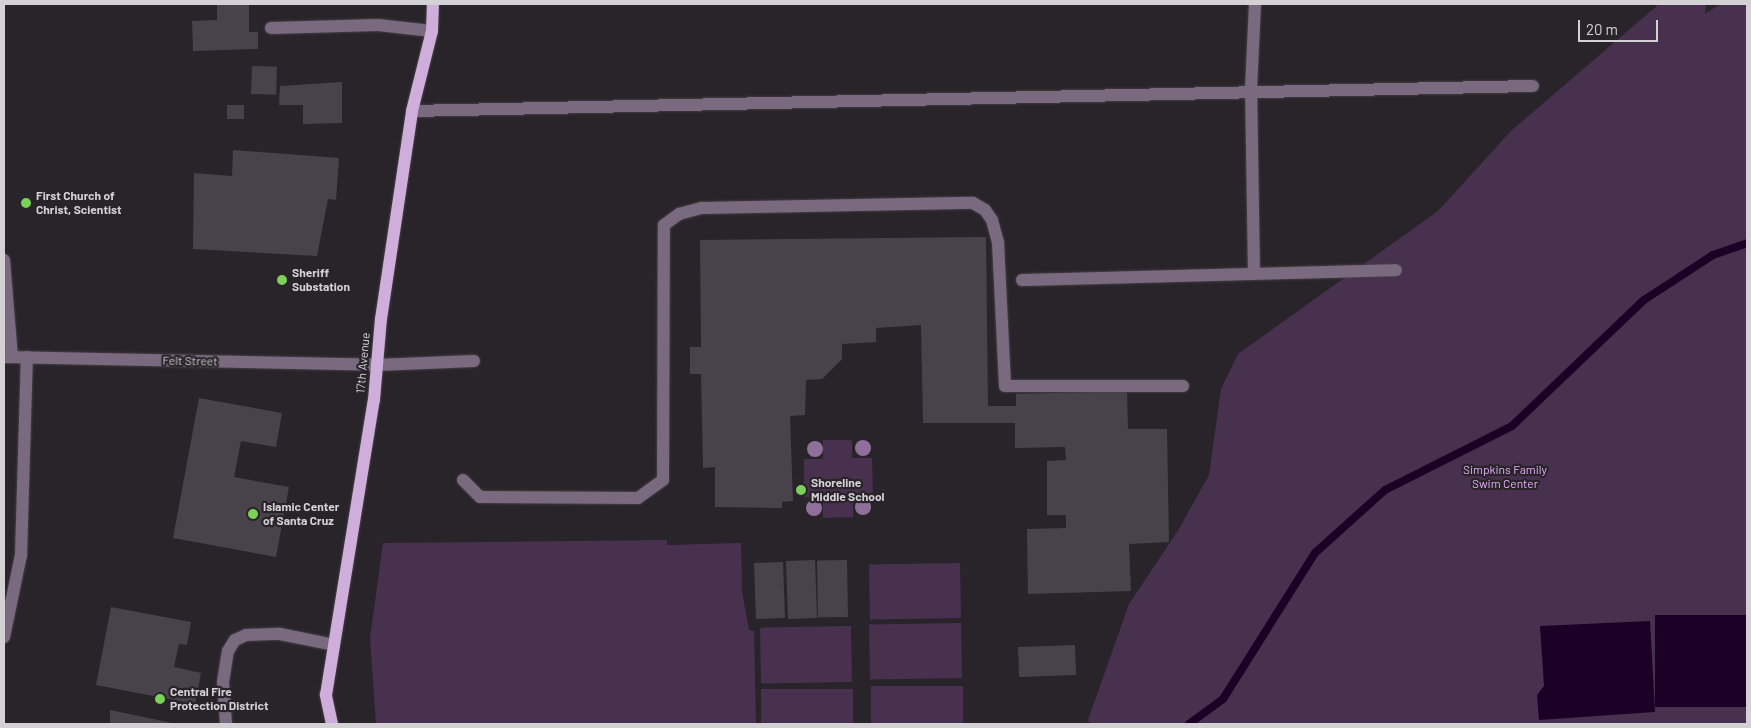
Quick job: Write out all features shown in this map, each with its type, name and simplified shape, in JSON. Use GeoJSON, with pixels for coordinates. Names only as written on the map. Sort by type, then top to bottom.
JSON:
{"type":"FeatureCollection","features":[{"type":"Feature","properties":{"kind":"main road","name":"17th Avenue"},"geometry":{"type":"LineString","coordinates":[[332,724],[326,695],[377,365],[412,111],[432,31],[432,4]]}},
{"type":"Feature","properties":{"kind":"street"},"geometry":{"type":"LineString","coordinates":[[1254,274],[1251,89],[1255,4]]}},
{"type":"Feature","properties":{"kind":"street"},"geometry":{"type":"LineString","coordinates":[[271,28],[378,26],[432,31]]}},
{"type":"Feature","properties":{"kind":"street"},"geometry":{"type":"LineString","coordinates":[[412,111],[1251,89],[1533,86]]}},
{"type":"Feature","properties":{"kind":"street"},"geometry":{"type":"LineString","coordinates":[[463,480],[480,497],[638,498],[663,480],[664,225],[679,214],[702,208],[973,203],[986,210],[992,220],[998,242],[1005,386],[1183,386]]}},
{"type":"Feature","properties":{"kind":"street"},"geometry":{"type":"LineString","coordinates":[[4,260],[8,357]]}},
{"type":"Feature","properties":{"kind":"street"},"geometry":{"type":"LineString","coordinates":[[1022,280],[1396,270]]}},
{"type":"Feature","properties":{"kind":"street"},"geometry":{"type":"LineString","coordinates":[[4,637],[21,555],[27,356]]}},
{"type":"Feature","properties":{"kind":"street","name":"Felt Street"},"geometry":{"type":"LineString","coordinates":[[8,357],[377,365],[474,361]]}},
{"type":"Feature","properties":{"kind":"street"},"geometry":{"type":"LineString","coordinates":[[226,724],[223,682],[228,651],[235,640],[246,635],[280,634],[334,645]]}},
{"type":"Feature","properties":{"kind":"green space","name":"Simpkins Family Swim Center"},"geometry":{"type":"Polygon","coordinates":[[[1659,4],[1706,4],[1705,14],[1720,4],[1747,4],[1747,724],[1091,724],[1088,720],[1129,604],[1179,529],[1209,475],[1221,389],[1238,354],[1438,211],[1511,131],[1659,4]]]}},
{"type":"Feature","properties":{"kind":"green space"},"geometry":{"type":"Polygon","coordinates":[[[823,440],[852,440],[852,458],[872,458],[873,497],[853,497],[853,517],[823,518],[823,497],[804,497],[804,459],[823,459],[823,440]]]}},
{"type":"Feature","properties":{"kind":"green space"},"geometry":{"type":"Polygon","coordinates":[[[667,540],[667,545],[741,543],[742,592],[749,630],[754,631],[756,724],[376,724],[370,638],[383,543],[667,540]]]}},
{"type":"Feature","properties":{"kind":"green space"},"geometry":{"type":"Polygon","coordinates":[[[960,563],[961,618],[870,620],[869,565],[960,563]]]}},
{"type":"Feature","properties":{"kind":"green space"},"geometry":{"type":"Polygon","coordinates":[[[961,623],[962,678],[870,680],[869,625],[961,623]]]}},
{"type":"Feature","properties":{"kind":"green space"},"geometry":{"type":"Polygon","coordinates":[[[851,626],[852,682],[761,684],[760,628],[851,626]]]}},
{"type":"Feature","properties":{"kind":"green space"},"geometry":{"type":"Polygon","coordinates":[[[871,686],[963,686],[963,724],[871,724],[871,686]]]}},
{"type":"Feature","properties":{"kind":"green space"},"geometry":{"type":"Polygon","coordinates":[[[761,689],[853,689],[853,724],[761,724],[761,689]]]}},
{"type":"Feature","properties":{"kind":"shaded area"},"geometry":{"type":"Polygon","coordinates":[[[1655,615],[1747,615],[1747,707],[1655,707],[1655,615]]]}},
{"type":"Feature","properties":{"kind":"shaded area"},"geometry":{"type":"Polygon","coordinates":[[[1650,621],[1655,712],[1539,720],[1537,695],[1544,686],[1540,626],[1650,621]]]}},
{"type":"Feature","properties":{"kind":"building"},"geometry":{"type":"Polygon","coordinates":[[[217,4],[249,4],[249,32],[258,32],[258,49],[193,51],[192,21],[217,20],[217,4]]]}},
{"type":"Feature","properties":{"kind":"building"},"geometry":{"type":"Polygon","coordinates":[[[252,66],[277,67],[276,95],[251,94],[252,66]]]}},
{"type":"Feature","properties":{"kind":"building"},"geometry":{"type":"Polygon","coordinates":[[[342,82],[342,123],[303,124],[303,105],[279,105],[280,86],[342,82]]]}},
{"type":"Feature","properties":{"kind":"building"},"geometry":{"type":"Polygon","coordinates":[[[227,105],[244,105],[244,119],[227,119],[227,105]]]}},
{"type":"Feature","properties":{"kind":"building"},"geometry":{"type":"Polygon","coordinates":[[[233,150],[339,158],[336,200],[328,199],[317,256],[193,249],[194,173],[232,176],[233,150]]]}},
{"type":"Feature","properties":{"kind":"building"},"geometry":{"type":"Polygon","coordinates":[[[986,237],[988,406],[1016,406],[1016,394],[1127,391],[1128,429],[1167,429],[1169,542],[1129,544],[1131,591],[1028,594],[1027,529],[1066,528],[1066,515],[1047,515],[1047,461],[1066,460],[1065,447],[1015,448],[1015,423],[923,423],[921,325],[876,328],[876,342],[842,344],[842,359],[822,379],[806,380],[805,415],[790,416],[793,501],[782,502],[782,508],[715,507],[715,467],[703,468],[701,374],[690,374],[690,347],[701,347],[700,240],[986,237]]]}},
{"type":"Feature","properties":{"kind":"building"},"geometry":{"type":"Polygon","coordinates":[[[199,398],[282,413],[276,447],[241,441],[234,477],[289,487],[276,557],[173,538],[199,398]]]}},
{"type":"Feature","properties":{"kind":"building"},"geometry":{"type":"Polygon","coordinates":[[[815,560],[817,618],[788,619],[786,561],[815,560]]]}},
{"type":"Feature","properties":{"kind":"building"},"geometry":{"type":"Polygon","coordinates":[[[847,560],[848,617],[818,618],[817,561],[847,560]]]}},
{"type":"Feature","properties":{"kind":"building"},"geometry":{"type":"Polygon","coordinates":[[[783,562],[785,618],[756,619],[754,563],[783,562]]]}},
{"type":"Feature","properties":{"kind":"building"},"geometry":{"type":"Polygon","coordinates":[[[111,607],[191,622],[187,645],[179,644],[174,667],[201,673],[195,704],[96,685],[111,607]]]}},
{"type":"Feature","properties":{"kind":"building"},"geometry":{"type":"Polygon","coordinates":[[[1075,645],[1076,675],[1019,677],[1018,647],[1075,645]]]}},
{"type":"Feature","properties":{"kind":"building"},"geometry":{"type":"Polygon","coordinates":[[[110,710],[172,723],[172,724],[110,724],[110,710]]]}},
{"type":"Feature","properties":{"kind":"waterway"},"geometry":{"type":"LineString","coordinates":[[1189,724],[1223,699],[1315,553],[1385,490],[1512,426],[1644,300],[1713,255],[1747,243]]}},
{"type":"Feature","properties":{"kind":"place","name":"First Church of Christ, Scientist"},"geometry":{"type":"Point","coordinates":[26,203]}},
{"type":"Feature","properties":{"kind":"place","name":"Sheriff Substation"},"geometry":{"type":"Point","coordinates":[282,280]}},
{"type":"Feature","properties":{"kind":"place","name":"Shoreline Middle School"},"geometry":{"type":"Point","coordinates":[801,490]}},
{"type":"Feature","properties":{"kind":"place","name":"Islamic Center of Santa Cruz"},"geometry":{"type":"Point","coordinates":[253,514]}},
{"type":"Feature","properties":{"kind":"place","name":"Central Fire Protection District"},"geometry":{"type":"Point","coordinates":[160,699]}}]}
